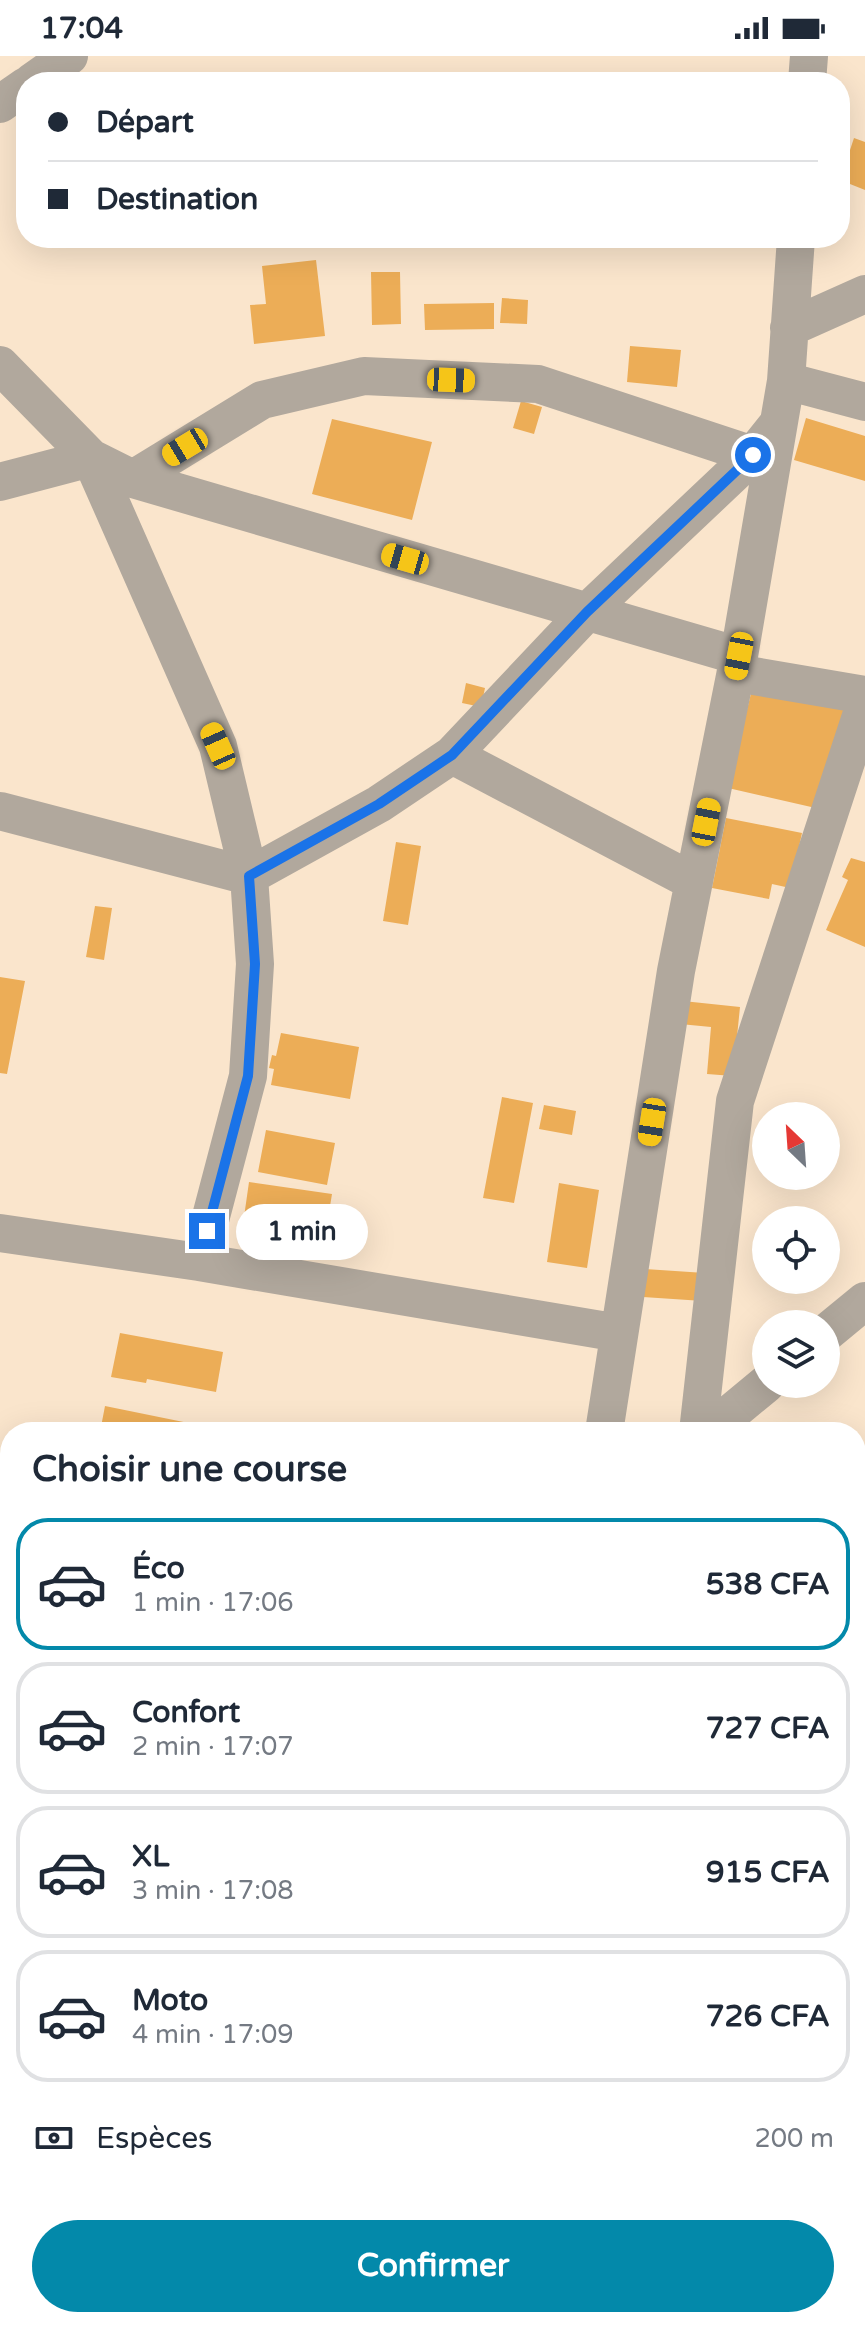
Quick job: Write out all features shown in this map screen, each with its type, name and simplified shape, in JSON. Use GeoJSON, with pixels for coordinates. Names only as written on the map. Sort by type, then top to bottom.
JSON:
{"type":"FeatureCollection","features":[{"type":"Feature","properties":{"kind":"street"},"geometry":{"type":"LineString","coordinates":[[46,72],[69,56]]}},
{"type":"Feature","properties":{"kind":"street"},"geometry":{"type":"LineString","coordinates":[[606,1422],[676,971],[738,664],[786,381],[795,248]]}},
{"type":"Feature","properties":{"kind":"street"},"geometry":{"type":"LineString","coordinates":[[789,328],[865,294]]}},
{"type":"Feature","properties":{"kind":"street"},"geometry":{"type":"LineString","coordinates":[[0,365],[91,458],[133,479],[587,612],[738,664],[865,695]]}},
{"type":"Feature","properties":{"kind":"street"},"geometry":{"type":"LineString","coordinates":[[133,479],[262,400],[364,376],[538,384],[753,455]]}},
{"type":"Feature","properties":{"kind":"street"},"geometry":{"type":"LineString","coordinates":[[786,381],[865,402]]}},
{"type":"Feature","properties":{"kind":"street"},"geometry":{"type":"LineString","coordinates":[[0,811],[249,876],[379,804],[452,755],[587,612],[753,455],[779,423]]}},
{"type":"Feature","properties":{"kind":"street"},"geometry":{"type":"LineString","coordinates":[[0,482],[91,458]]}},
{"type":"Feature","properties":{"kind":"street"},"geometry":{"type":"LineString","coordinates":[[91,458],[218,746],[249,876],[255,964],[248,1076],[199,1262]]}},
{"type":"Feature","properties":{"kind":"street"},"geometry":{"type":"LineString","coordinates":[[699,1422],[735,1101],[848,805],[865,704]]}},
{"type":"Feature","properties":{"kind":"street"},"geometry":{"type":"LineString","coordinates":[[452,755],[694,882]]}},
{"type":"Feature","properties":{"kind":"street"},"geometry":{"type":"LineString","coordinates":[[0,1233],[199,1262],[619,1333]]}},
{"type":"Feature","properties":{"kind":"street"},"geometry":{"type":"LineString","coordinates":[[840,1322],[865,1301]]}},
{"type":"Feature","properties":{"kind":"street"},"geometry":{"type":"LineString","coordinates":[[720,1422],[752,1396]]}},
{"type":"Feature","properties":{"kind":"building"},"geometry":{"type":"Polygon","coordinates":[[[854,138],[865,142],[865,190],[850,184],[850,150],[854,138]]]}},
{"type":"Feature","properties":{"kind":"building"},"geometry":{"type":"Polygon","coordinates":[[[316,260],[325,336],[254,344],[250,305],[266,304],[262,266],[316,260]]]}},
{"type":"Feature","properties":{"kind":"building"},"geometry":{"type":"Polygon","coordinates":[[[371,272],[400,272],[401,324],[372,325],[371,272]]]}},
{"type":"Feature","properties":{"kind":"building"},"geometry":{"type":"Polygon","coordinates":[[[502,298],[528,300],[527,324],[500,323],[502,298]]]}},
{"type":"Feature","properties":{"kind":"building"},"geometry":{"type":"Polygon","coordinates":[[[494,303],[494,329],[425,330],[424,304],[494,303]]]}},
{"type":"Feature","properties":{"kind":"building"},"geometry":{"type":"Polygon","coordinates":[[[630,346],[681,350],[677,387],[627,382],[630,346]]]}},
{"type":"Feature","properties":{"kind":"building"},"geometry":{"type":"Polygon","coordinates":[[[521,401],[542,407],[534,434],[513,428],[521,401]]]}},
{"type":"Feature","properties":{"kind":"building"},"geometry":{"type":"Polygon","coordinates":[[[806,418],[865,436],[865,481],[794,460],[806,418]]]}},
{"type":"Feature","properties":{"kind":"building"},"geometry":{"type":"Polygon","coordinates":[[[332,419],[432,442],[412,520],[312,494],[332,419]]]}},
{"type":"Feature","properties":{"kind":"building"},"geometry":{"type":"Polygon","coordinates":[[[755,677],[847,699],[820,809],[728,788],[755,677]]]}},
{"type":"Feature","properties":{"kind":"building"},"geometry":{"type":"Polygon","coordinates":[[[466,683],[485,688],[481,707],[462,703],[466,683]]]}},
{"type":"Feature","properties":{"kind":"building"},"geometry":{"type":"Polygon","coordinates":[[[726,818],[802,833],[790,888],[772,884],[769,899],[712,888],[726,818]]]}},
{"type":"Feature","properties":{"kind":"building"},"geometry":{"type":"Polygon","coordinates":[[[396,842],[421,846],[408,925],[383,921],[396,842]]]}},
{"type":"Feature","properties":{"kind":"building"},"geometry":{"type":"Polygon","coordinates":[[[851,858],[865,862],[865,947],[826,930],[848,880],[842,877],[851,858]]]}},
{"type":"Feature","properties":{"kind":"building"},"geometry":{"type":"Polygon","coordinates":[[[95,906],[112,908],[104,960],[86,957],[95,906]]]}},
{"type":"Feature","properties":{"kind":"building"},"geometry":{"type":"Polygon","coordinates":[[[0,977],[25,981],[7,1074],[0,1073],[0,977]]]}},
{"type":"Feature","properties":{"kind":"building"},"geometry":{"type":"Polygon","coordinates":[[[683,1001],[740,1007],[733,1076],[707,1074],[711,1027],[680,1024],[683,1001]]]}},
{"type":"Feature","properties":{"kind":"building"},"geometry":{"type":"Polygon","coordinates":[[[281,1033],[359,1047],[350,1099],[271,1085],[274,1069],[269,1068],[272,1055],[276,1056],[281,1033]]]}},
{"type":"Feature","properties":{"kind":"building"},"geometry":{"type":"Polygon","coordinates":[[[502,1097],[533,1103],[514,1203],[483,1198],[502,1097]]]}},
{"type":"Feature","properties":{"kind":"building"},"geometry":{"type":"Polygon","coordinates":[[[544,1105],[576,1111],[572,1135],[539,1129],[544,1105]]]}},
{"type":"Feature","properties":{"kind":"building"},"geometry":{"type":"Polygon","coordinates":[[[266,1130],[335,1143],[327,1185],[258,1172],[266,1130]]]}},
{"type":"Feature","properties":{"kind":"building"},"geometry":{"type":"Polygon","coordinates":[[[249,1182],[332,1194],[324,1243],[242,1231],[249,1182]]]}},
{"type":"Feature","properties":{"kind":"building"},"geometry":{"type":"Polygon","coordinates":[[[559,1183],[599,1190],[587,1268],[547,1262],[559,1183]]]}},
{"type":"Feature","properties":{"kind":"building"},"geometry":{"type":"Polygon","coordinates":[[[645,1269],[705,1273],[703,1301],[643,1297],[645,1269]]]}},
{"type":"Feature","properties":{"kind":"building"},"geometry":{"type":"Polygon","coordinates":[[[120,1333],[223,1352],[216,1392],[147,1379],[146,1383],[111,1377],[120,1333]]]}},
{"type":"Feature","properties":{"kind":"building"},"geometry":{"type":"Polygon","coordinates":[[[105,1406],[184,1422],[102,1422],[105,1406]]]}},
{"type":"Feature","properties":{"kind":"route"},"geometry":{"type":"LineString","coordinates":[[207,1231],[248,1076],[255,964],[249,876],[379,804],[452,755],[587,612],[753,455]]}}]}
